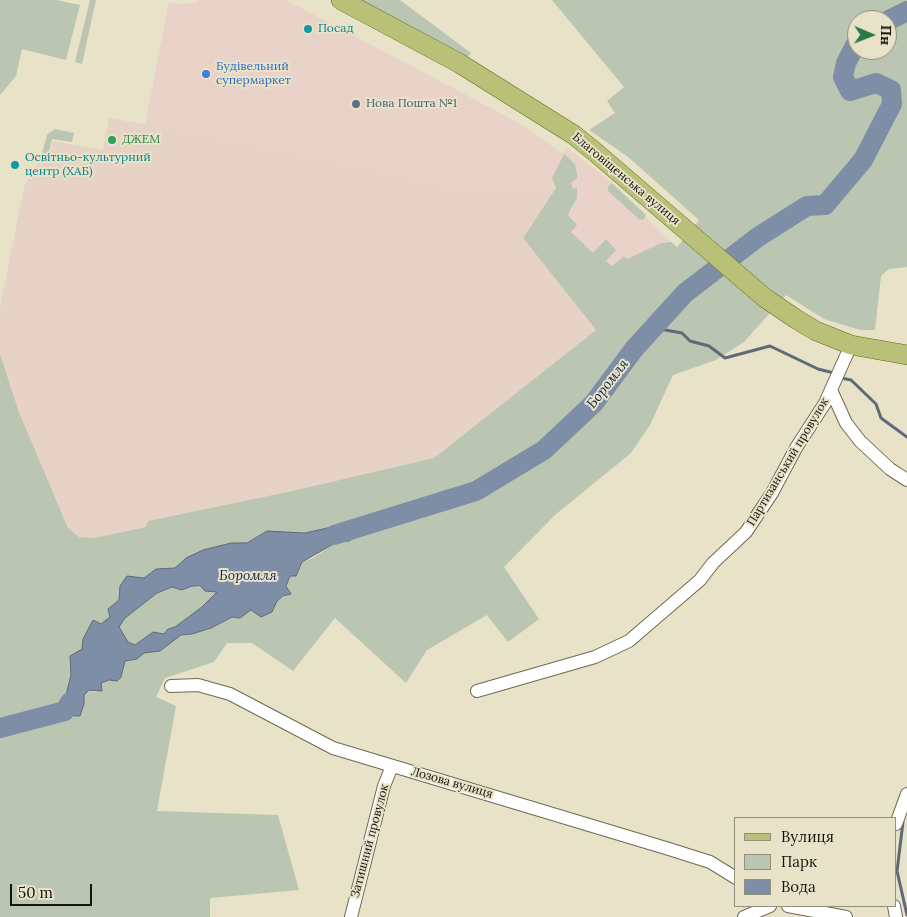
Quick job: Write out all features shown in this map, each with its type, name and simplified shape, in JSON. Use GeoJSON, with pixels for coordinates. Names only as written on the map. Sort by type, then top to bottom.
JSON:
{"type":"FeatureCollection","features":[{"type":"Feature","properties":{"kind":"main road","name":"Благовіщенська вулиця"},"geometry":{"type":"LineString","coordinates":[[340,0],[459,63],[551,120],[596,152],[765,298],[816,331],[851,344],[907,355]]}},
{"type":"Feature","properties":{"kind":"street","name":"Партизанський провулок"},"geometry":{"type":"LineString","coordinates":[[477,692],[595,658],[629,641],[700,580],[713,563],[746,532],[772,493],[831,390],[851,344]]}},
{"type":"Feature","properties":{"kind":"street"},"geometry":{"type":"LineString","coordinates":[[831,390],[846,423],[860,441],[890,469],[907,480]]}},
{"type":"Feature","properties":{"kind":"street","name":"Лозова вулиця"},"geometry":{"type":"LineString","coordinates":[[171,686],[198,685],[230,694],[317,741],[392,766],[449,781],[710,862],[734,877]]}},
{"type":"Feature","properties":{"kind":"street","name":"Затишний провулок"},"geometry":{"type":"LineString","coordinates":[[351,917],[384,786],[392,766]]}},
{"type":"Feature","properties":{"kind":"street"},"geometry":{"type":"LineString","coordinates":[[897,821],[907,794]]}},
{"type":"Feature","properties":{"kind":"street"},"geometry":{"type":"LineString","coordinates":[[744,917],[768,907]]}},
{"type":"Feature","properties":{"kind":"street"},"geometry":{"type":"LineString","coordinates":[[793,907],[846,917]]}},
{"type":"Feature","properties":{"kind":"shaded area"},"geometry":{"type":"Polygon","coordinates":[[[199,0],[286,0],[521,124],[563,154],[567,148],[611,182],[671,242],[661,243],[627,259],[624,256],[612,266],[606,261],[606,240],[593,253],[570,232],[568,215],[575,205],[576,188],[573,189],[571,183],[577,178],[577,173],[575,164],[564,154],[552,178],[556,188],[499,192],[450,188],[390,171],[268,146],[145,125],[169,2],[176,4],[197,3],[199,0]]]}},
{"type":"Feature","properties":{"kind":"shaded area"},"geometry":{"type":"Polygon","coordinates":[[[109,118],[268,146],[390,171],[450,188],[499,192],[556,188],[523,238],[596,330],[434,458],[292,491],[148,521],[146,527],[94,538],[79,537],[68,528],[19,412],[0,354],[0,308],[24,187],[40,158],[49,160],[52,141],[103,150],[109,118]]]}},
{"type":"Feature","properties":{"kind":"green space"},"geometry":{"type":"Polygon","coordinates":[[[0,0],[56,0],[80,5],[66,60],[22,49],[16,76],[0,95],[0,0]]]}},
{"type":"Feature","properties":{"kind":"green space"},"geometry":{"type":"Polygon","coordinates":[[[90,0],[96,0],[82,64],[75,62],[90,0]]]}},
{"type":"Feature","properties":{"kind":"green space"},"geometry":{"type":"Polygon","coordinates":[[[359,0],[400,0],[471,53],[467,57],[359,0]]]}},
{"type":"Feature","properties":{"kind":"green space"},"geometry":{"type":"Polygon","coordinates":[[[552,0],[907,0],[907,267],[889,269],[881,276],[875,330],[860,330],[824,319],[786,295],[744,342],[716,360],[673,375],[650,425],[631,453],[555,515],[504,567],[539,619],[508,642],[487,615],[427,650],[406,683],[335,618],[293,671],[252,643],[227,643],[214,662],[165,678],[156,697],[176,706],[157,811],[278,815],[299,890],[210,898],[210,917],[0,917],[0,354],[19,412],[68,528],[79,537],[94,538],[146,527],[148,521],[292,491],[434,458],[596,330],[523,238],[556,188],[552,178],[564,154],[575,164],[577,173],[577,178],[571,183],[573,189],[577,188],[577,198],[568,215],[577,225],[571,232],[593,253],[606,239],[616,250],[606,261],[612,266],[624,256],[627,259],[661,243],[671,242],[677,247],[699,220],[627,156],[589,130],[615,113],[607,101],[624,87],[552,0]],[[345,524],[305,533],[267,531],[247,543],[231,543],[203,550],[186,558],[175,568],[156,569],[144,578],[120,586],[119,600],[110,617],[101,624],[93,620],[83,639],[82,649],[71,656],[71,675],[64,704],[49,715],[80,716],[84,704],[84,695],[89,690],[96,692],[101,683],[121,677],[125,661],[137,659],[144,653],[160,651],[181,635],[192,634],[211,628],[232,617],[240,618],[252,610],[291,594],[286,586],[290,575],[299,570],[302,562],[313,558],[337,542],[349,541],[345,524]]]}},
{"type":"Feature","properties":{"kind":"green space"},"geometry":{"type":"Polygon","coordinates":[[[55,129],[74,133],[72,142],[52,139],[47,159],[41,157],[47,135],[55,129]]]}},
{"type":"Feature","properties":{"kind":"green space"},"geometry":{"type":"Polygon","coordinates":[[[612,183],[646,215],[643,220],[639,219],[608,191],[608,187],[612,183]]]}},
{"type":"Feature","properties":{"kind":"green space"},"geometry":{"type":"Polygon","coordinates":[[[192,586],[218,592],[202,607],[175,627],[168,629],[164,634],[153,632],[135,645],[128,642],[118,627],[125,618],[157,593],[173,587],[182,590],[192,586]]]}},
{"type":"Feature","properties":{"kind":"water","name":"Боромля"},"geometry":{"type":"Polygon","coordinates":[[[345,524],[360,527],[359,535],[349,541],[337,542],[302,562],[296,576],[290,576],[286,586],[291,594],[283,596],[277,601],[272,612],[261,617],[251,610],[240,618],[232,617],[211,628],[192,634],[181,635],[160,651],[144,653],[137,659],[125,661],[121,677],[117,681],[109,680],[101,683],[102,691],[89,690],[84,695],[84,704],[80,716],[48,715],[64,703],[71,675],[70,656],[82,649],[83,639],[93,620],[101,624],[110,617],[108,609],[119,600],[120,586],[127,576],[144,578],[156,569],[175,568],[186,558],[203,550],[231,543],[247,543],[267,531],[305,533],[345,524]],[[192,586],[182,590],[172,587],[157,593],[125,618],[119,627],[128,642],[135,645],[153,632],[164,634],[168,629],[175,627],[202,607],[217,592],[205,591],[200,586],[192,586]]]}},
{"type":"Feature","properties":{"kind":"waterway","name":"Боромля"},"geometry":{"type":"LineString","coordinates":[[897,16],[907,11]]}},
{"type":"Feature","properties":{"kind":"waterway","name":"Боромля"},"geometry":{"type":"LineString","coordinates":[[334,535],[476,491],[544,450],[594,403],[634,349],[685,293],[758,237],[807,206],[825,205],[863,160],[892,104],[891,90],[876,83],[850,91],[843,77],[848,60]]}},
{"type":"Feature","properties":{"kind":"waterway"},"geometry":{"type":"LineString","coordinates":[[654,328],[682,333],[690,341],[709,346],[725,358],[770,346],[818,369],[834,373]]}},
{"type":"Feature","properties":{"kind":"waterway"},"geometry":{"type":"LineString","coordinates":[[841,378],[851,380],[876,404],[881,418],[907,437]]}},
{"type":"Feature","properties":{"kind":"waterway","name":"Боромля"},"geometry":{"type":"LineString","coordinates":[[0,728],[65,711],[70,702]]}},
{"type":"Feature","properties":{"kind":"waterway"},"geometry":{"type":"LineString","coordinates":[[903,822],[897,871],[907,915]]}},
{"type":"Feature","properties":{"kind":"place","name":"Посад"},"geometry":{"type":"Point","coordinates":[308,29]}},
{"type":"Feature","properties":{"kind":"place","name":"Будівельний супермаркет"},"geometry":{"type":"Point","coordinates":[206,74]}},
{"type":"Feature","properties":{"kind":"place","name":"Нова Пошта №1"},"geometry":{"type":"Point","coordinates":[356,104]}},
{"type":"Feature","properties":{"kind":"place","name":"ДЖЕМ"},"geometry":{"type":"Point","coordinates":[112,140]}},
{"type":"Feature","properties":{"kind":"place","name":"Освітньо-культурний центр (ХАБ)"},"geometry":{"type":"Point","coordinates":[15,165]}}]}
